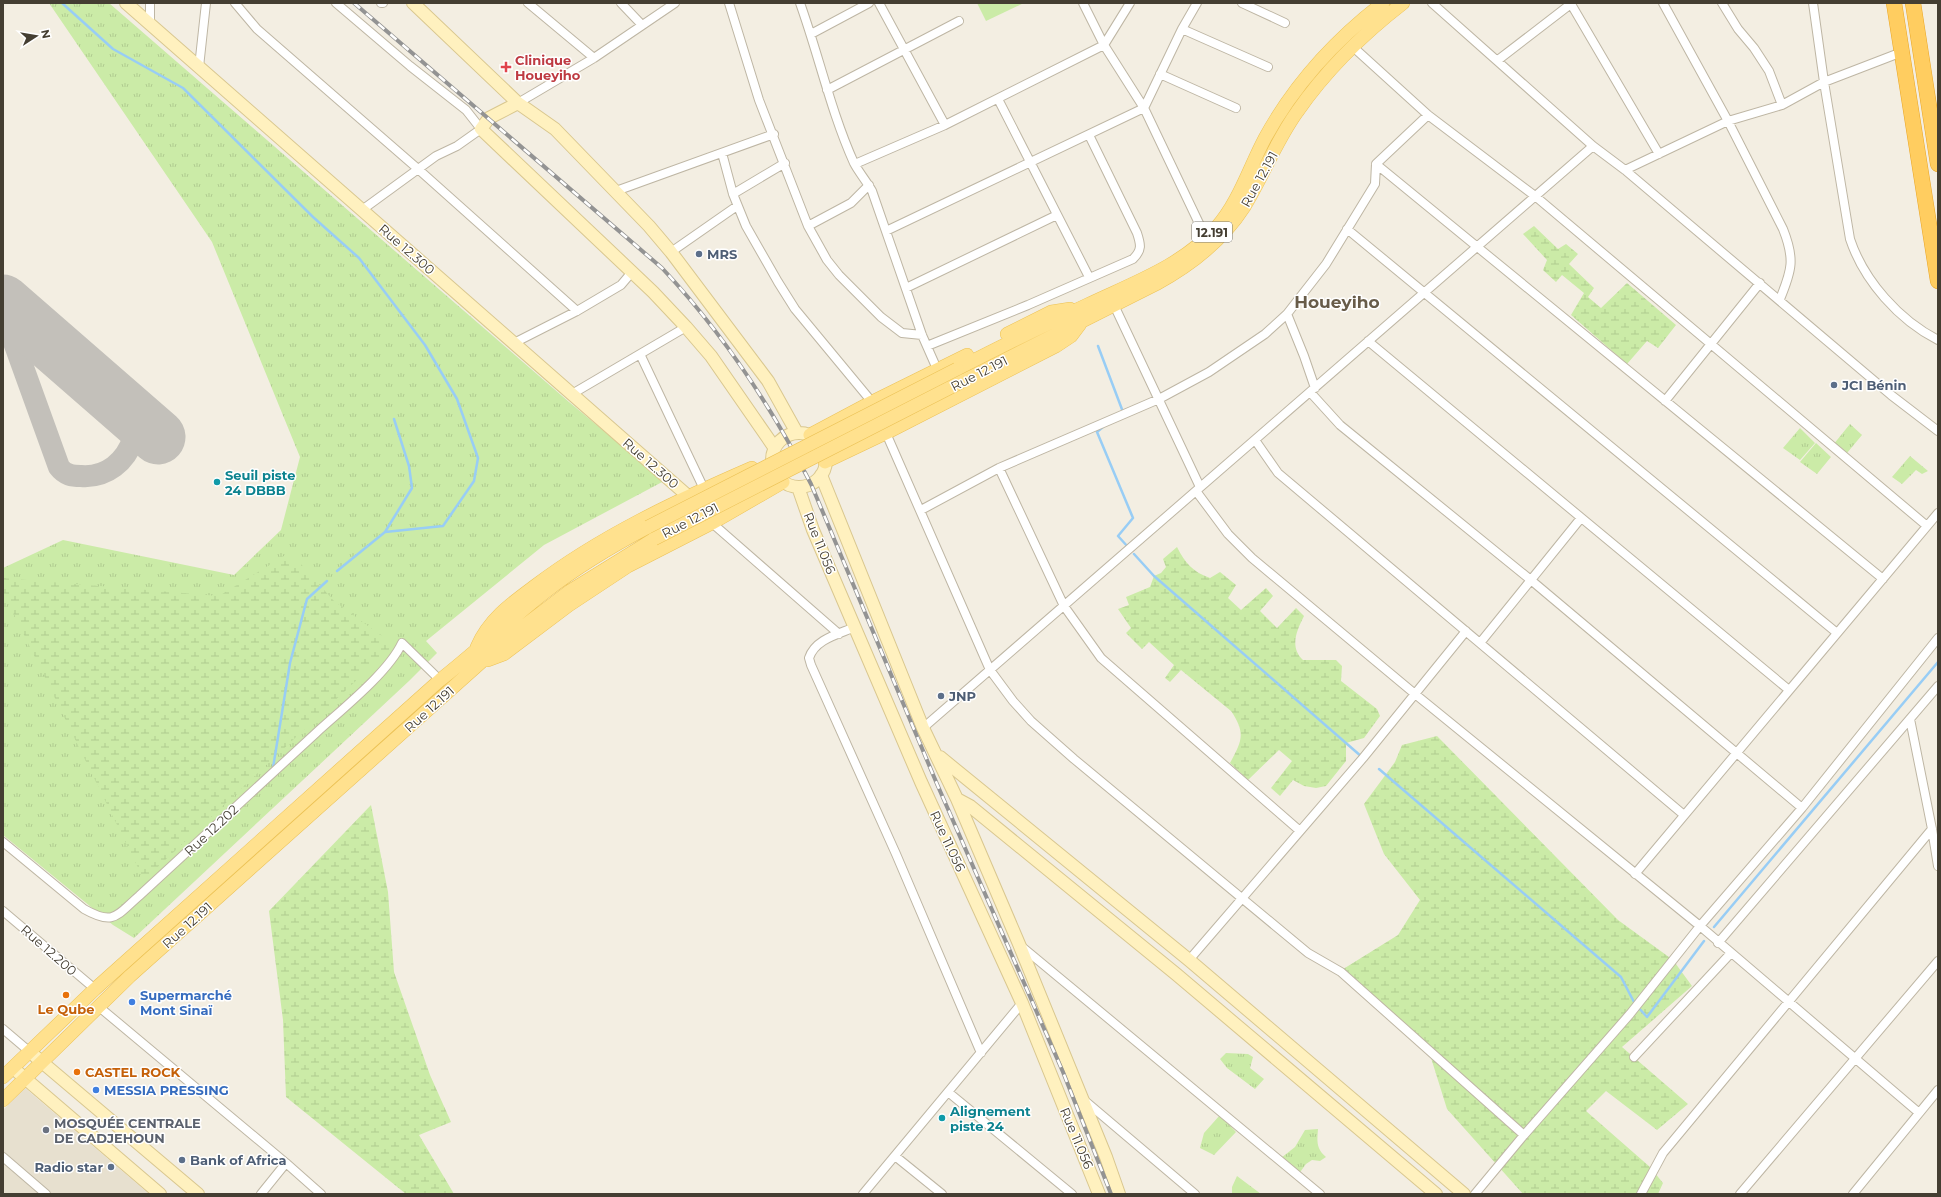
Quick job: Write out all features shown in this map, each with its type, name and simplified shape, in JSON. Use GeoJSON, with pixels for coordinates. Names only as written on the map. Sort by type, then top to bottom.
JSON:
{"type":"FeatureCollection","features":[{"type":"Feature","properties":{"kind":"highway"},"geometry":{"type":"LineString","coordinates":[[1894,3],[1938,281]]}},
{"type":"Feature","properties":{"kind":"highway"},"geometry":{"type":"LineString","coordinates":[[1913,3],[1938,164]]}},
{"type":"Feature","properties":{"kind":"main road","name":"Rue 12.300"},"geometry":{"type":"LineString","coordinates":[[126,3],[688,496]]}},
{"type":"Feature","properties":{"kind":"main road"},"geometry":{"type":"LineString","coordinates":[[413,3],[518,103],[555,129],[616,191],[671,252],[768,381],[797,433]]}},
{"type":"Feature","properties":{"kind":"main road","name":"Rue 12.191"},"geometry":{"type":"LineString","coordinates":[[3,1100],[98,1006],[480,657],[546,591],[611,548],[651,533],[963,381],[1182,258],[1217,227],[1236,201],[1265,138],[1296,90],[1313,68],[1345,34],[1383,3]]}},
{"type":"Feature","properties":{"kind":"main road","name":"Rue 12.191"},"geometry":{"type":"LineString","coordinates":[[651,533],[958,369],[1080,315],[1114,305],[1182,270],[1216,241],[1243,208],[1297,112],[1352,46],[1403,3]]}},
{"type":"Feature","properties":{"kind":"main road"},"geometry":{"type":"LineString","coordinates":[[518,103],[489,118],[481,129],[632,272],[686,327],[711,356],[773,453],[775,472],[783,482],[798,487],[811,484],[821,475],[825,462],[822,446],[810,435],[797,433],[783,438],[773,453],[628,527],[555,571],[497,616],[485,631],[480,657],[504,654],[569,604],[628,566],[712,523],[783,482]]}},
{"type":"Feature","properties":{"kind":"main road"},"geometry":{"type":"LineString","coordinates":[[810,435],[1045,314],[1057,310],[1080,315],[1071,336],[1056,346],[886,433],[825,462]]}},
{"type":"Feature","properties":{"kind":"main road"},"geometry":{"type":"LineString","coordinates":[[821,475],[923,728],[957,799],[1019,944],[1080,1097],[1106,1157],[1119,1194]]}},
{"type":"Feature","properties":{"kind":"main road","name":"Rue 11.056"},"geometry":{"type":"LineString","coordinates":[[798,487],[813,530],[921,782],[1022,1004],[1095,1182],[1098,1194]]}},
{"type":"Feature","properties":{"kind":"main road","name":"Rue 12.191"},"geometry":{"type":"LineString","coordinates":[[8,1072],[95,989],[440,680],[480,657]]}},
{"type":"Feature","properties":{"kind":"main road"},"geometry":{"type":"LineString","coordinates":[[937,755],[1189,960],[1464,1194]]}},
{"type":"Feature","properties":{"kind":"main road"},"geometry":{"type":"LineString","coordinates":[[957,799],[970,806],[1176,974],[1436,1194]]}},
{"type":"Feature","properties":{"kind":"main road"},"geometry":{"type":"LineString","coordinates":[[30,1052],[198,1194]]}},
{"type":"Feature","properties":{"kind":"main road"},"geometry":{"type":"LineString","coordinates":[[8,1072],[24,1079],[160,1194]]}},
{"type":"Feature","properties":{"kind":"street"},"geometry":{"type":"LineString","coordinates":[[150,3],[150,24]]}},
{"type":"Feature","properties":{"kind":"street"},"geometry":{"type":"LineString","coordinates":[[199,67],[206,3]]}},
{"type":"Feature","properties":{"kind":"street"},"geometry":{"type":"LineString","coordinates":[[235,3],[256,29],[418,169],[577,311]]}},
{"type":"Feature","properties":{"kind":"street"},"geometry":{"type":"LineString","coordinates":[[336,3],[410,66],[466,110],[481,129],[418,169],[362,210]]}},
{"type":"Feature","properties":{"kind":"street"},"geometry":{"type":"LineString","coordinates":[[528,3],[594,58]]}},
{"type":"Feature","properties":{"kind":"street"},"geometry":{"type":"LineString","coordinates":[[620,3],[642,25]]}},
{"type":"Feature","properties":{"kind":"street"},"geometry":{"type":"LineString","coordinates":[[518,103],[594,58],[675,3]]}},
{"type":"Feature","properties":{"kind":"street"},"geometry":{"type":"LineString","coordinates":[[728,3],[759,100],[785,162],[808,226],[839,276],[881,317],[902,333],[922,336]]}},
{"type":"Feature","properties":{"kind":"street"},"geometry":{"type":"LineString","coordinates":[[800,3],[828,90],[855,164],[869,185],[922,336],[937,369]]}},
{"type":"Feature","properties":{"kind":"street"},"geometry":{"type":"LineString","coordinates":[[811,34],[869,3]]}},
{"type":"Feature","properties":{"kind":"street"},"geometry":{"type":"LineString","coordinates":[[879,3],[945,126]]}},
{"type":"Feature","properties":{"kind":"street"},"geometry":{"type":"LineString","coordinates":[[1084,3],[1104,45],[1144,108],[1206,238]]}},
{"type":"Feature","properties":{"kind":"street"},"geometry":{"type":"LineString","coordinates":[[855,164],[945,126],[1104,45],[1130,3]]}},
{"type":"Feature","properties":{"kind":"street"},"geometry":{"type":"LineString","coordinates":[[886,230],[1144,108],[1182,29],[1197,3]]}},
{"type":"Feature","properties":{"kind":"street"},"geometry":{"type":"LineString","coordinates":[[1242,3],[1285,23]]}},
{"type":"Feature","properties":{"kind":"street"},"geometry":{"type":"LineString","coordinates":[[1432,3],[1498,60],[1593,146],[1625,170],[1780,299],[1891,395],[1938,431]]}},
{"type":"Feature","properties":{"kind":"street"},"geometry":{"type":"LineString","coordinates":[[1498,60],[1571,3],[1659,154]]}},
{"type":"Feature","properties":{"kind":"street"},"geometry":{"type":"LineString","coordinates":[[1663,3],[1728,121],[1783,229],[1790,247],[1792,265],[1780,299]]}},
{"type":"Feature","properties":{"kind":"street"},"geometry":{"type":"LineString","coordinates":[[1722,3],[1738,29],[1754,48],[1769,71],[1782,105]]}},
{"type":"Feature","properties":{"kind":"street"},"geometry":{"type":"LineString","coordinates":[[1813,3],[1824,82],[1850,239],[1855,252],[1875,285],[1900,313],[1925,333],[1938,340]]}},
{"type":"Feature","properties":{"kind":"street"},"geometry":{"type":"LineString","coordinates":[[828,90],[959,21]]}},
{"type":"Feature","properties":{"kind":"street"},"geometry":{"type":"LineString","coordinates":[[1182,29],[1268,67]]}},
{"type":"Feature","properties":{"kind":"street"},"geometry":{"type":"LineString","coordinates":[[1352,46],[1428,114],[1535,196],[1927,526]]}},
{"type":"Feature","properties":{"kind":"street"},"geometry":{"type":"LineString","coordinates":[[1625,170],[1728,121],[1782,105],[1824,82],[1902,52]]}},
{"type":"Feature","properties":{"kind":"street"},"geometry":{"type":"LineString","coordinates":[[1160,74],[1236,108]]}},
{"type":"Feature","properties":{"kind":"street"},"geometry":{"type":"LineString","coordinates":[[998,99],[1089,277]]}},
{"type":"Feature","properties":{"kind":"street"},"geometry":{"type":"LineString","coordinates":[[921,510],[999,468],[1159,399],[1233,356],[1265,334],[1287,314],[1326,264],[1375,184],[1376,164],[1428,114]]}},
{"type":"Feature","properties":{"kind":"street"},"geometry":{"type":"LineString","coordinates":[[616,191],[774,134]]}},
{"type":"Feature","properties":{"kind":"street"},"geometry":{"type":"LineString","coordinates":[[927,346],[1028,305],[1133,258],[1140,252],[1141,245],[1137,233],[1089,135]]}},
{"type":"Feature","properties":{"kind":"street"},"geometry":{"type":"LineString","coordinates":[[923,728],[1368,341],[1478,248],[1593,146]]}},
{"type":"Feature","properties":{"kind":"street"},"geometry":{"type":"LineString","coordinates":[[722,152],[733,194],[746,226],[795,309],[872,402]]}},
{"type":"Feature","properties":{"kind":"street"},"geometry":{"type":"LineString","coordinates":[[733,194],[785,162]]}},
{"type":"Feature","properties":{"kind":"street"},"geometry":{"type":"LineString","coordinates":[[1376,164],[1883,579]]}},
{"type":"Feature","properties":{"kind":"street"},"geometry":{"type":"LineString","coordinates":[[808,226],[851,203],[869,185]]}},
{"type":"Feature","properties":{"kind":"street"},"geometry":{"type":"LineString","coordinates":[[671,252],[737,206]]}},
{"type":"Feature","properties":{"kind":"street"},"geometry":{"type":"LineString","coordinates":[[906,288],[1058,215]]}},
{"type":"Feature","properties":{"kind":"street"},"geometry":{"type":"LineString","coordinates":[[1347,229],[1837,633]]}},
{"type":"Feature","properties":{"kind":"street"},"geometry":{"type":"LineString","coordinates":[[514,343],[577,311],[621,285],[632,272]]}},
{"type":"Feature","properties":{"kind":"street"},"geometry":{"type":"LineString","coordinates":[[1665,401],[1760,283]]}},
{"type":"Feature","properties":{"kind":"street"},"geometry":{"type":"LineString","coordinates":[[1114,305],[1159,399],[1198,489],[1216,520],[1238,545],[1415,694],[1700,926],[1718,943],[1918,1112]]}},
{"type":"Feature","properties":{"kind":"street"},"geometry":{"type":"LineString","coordinates":[[1287,314],[1312,390],[1340,425],[1532,581],[1802,808]]}},
{"type":"Feature","properties":{"kind":"street"},"geometry":{"type":"LineString","coordinates":[[572,394],[686,327]]}},
{"type":"Feature","properties":{"kind":"street"},"geometry":{"type":"LineString","coordinates":[[1368,341],[1789,690]]}},
{"type":"Feature","properties":{"kind":"street"},"geometry":{"type":"LineString","coordinates":[[640,354],[704,489]]}},
{"type":"Feature","properties":{"kind":"street"},"geometry":{"type":"LineString","coordinates":[[886,433],[990,670],[1031,721],[1308,953],[1341,972],[1524,1135]]}},
{"type":"Feature","properties":{"kind":"street"},"geometry":{"type":"LineString","coordinates":[[1255,440],[1278,473],[1684,815]]}},
{"type":"Feature","properties":{"kind":"street"},"geometry":{"type":"LineString","coordinates":[[999,468],[1064,606],[1101,658],[1300,831]]}},
{"type":"Feature","properties":{"kind":"street"},"geometry":{"type":"LineString","coordinates":[[1635,874],[1938,513]]}},
{"type":"Feature","properties":{"kind":"street"},"geometry":{"type":"LineString","coordinates":[[1480,643],[1532,581],[1581,518]]}},
{"type":"Feature","properties":{"kind":"street"},"geometry":{"type":"LineString","coordinates":[[712,523],[839,634]]}},
{"type":"Feature","properties":{"kind":"street"},"geometry":{"type":"LineString","coordinates":[[855,627],[828,638],[815,647],[809,658],[811,665],[896,854],[981,1053]]}},
{"type":"Feature","properties":{"kind":"street"},"geometry":{"type":"LineString","coordinates":[[1189,960],[1363,758],[1466,631]]}},
{"type":"Feature","properties":{"kind":"street"},"geometry":{"type":"LineString","coordinates":[[1474,1194],[1643,999],[1700,926],[1802,808],[1938,638]]}},
{"type":"Feature","properties":{"kind":"street","name":"Rue 12.202"},"geometry":{"type":"LineString","coordinates":[[3,842],[84,909],[100,917],[109,919],[139,896],[350,702],[396,654],[402,643],[440,680]]}},
{"type":"Feature","properties":{"kind":"street"},"geometry":{"type":"LineString","coordinates":[[1718,943],[1938,686]]}},
{"type":"Feature","properties":{"kind":"street"},"geometry":{"type":"LineString","coordinates":[[1910,720],[1938,866]]}},
{"type":"Feature","properties":{"kind":"street"},"geometry":{"type":"LineString","coordinates":[[1640,1194],[1663,1154],[1932,829]]}},
{"type":"Feature","properties":{"kind":"street","name":"Rue 12.200"},"geometry":{"type":"LineString","coordinates":[[3,911],[95,989]]}},
{"type":"Feature","properties":{"kind":"street"},"geometry":{"type":"LineString","coordinates":[[1019,944],[1320,1194]]}},
{"type":"Feature","properties":{"kind":"street"},"geometry":{"type":"LineString","coordinates":[[1634,1056],[1731,953]]}},
{"type":"Feature","properties":{"kind":"street"},"geometry":{"type":"LineString","coordinates":[[1740,1194],[1938,961]]}},
{"type":"Feature","properties":{"kind":"street"},"geometry":{"type":"LineString","coordinates":[[863,1194],[1022,1004]]}},
{"type":"Feature","properties":{"kind":"street"},"geometry":{"type":"LineString","coordinates":[[98,1006],[321,1194]]}},
{"type":"Feature","properties":{"kind":"street"},"geometry":{"type":"LineString","coordinates":[[3,1029],[30,1052]]}},
{"type":"Feature","properties":{"kind":"street"},"geometry":{"type":"LineString","coordinates":[[1853,1194],[1918,1112],[1938,1090]]}},
{"type":"Feature","properties":{"kind":"street"},"geometry":{"type":"LineString","coordinates":[[948,1092],[1072,1194]]}},
{"type":"Feature","properties":{"kind":"street"},"geometry":{"type":"LineString","coordinates":[[1080,1097],[1195,1194]]}},
{"type":"Feature","properties":{"kind":"street"},"geometry":{"type":"LineString","coordinates":[[895,1156],[942,1194]]}},
{"type":"Feature","properties":{"kind":"street"},"geometry":{"type":"LineString","coordinates":[[3,1157],[46,1194]]}},
{"type":"Feature","properties":{"kind":"street"},"geometry":{"type":"LineString","coordinates":[[261,1194],[286,1163]]}},
{"type":"Feature","properties":{"kind":"shaded area"},"geometry":{"type":"Polygon","coordinates":[[[25,1088],[149,1194],[3,1194],[3,1110],[25,1088]]]}},
{"type":"Feature","properties":{"kind":"green space"},"geometry":{"type":"Polygon","coordinates":[[[49,3],[109,3],[569,402],[664,481],[544,545],[426,641],[437,653],[409,681],[134,938],[113,925],[3,835],[3,568],[63,540],[234,575],[281,530],[300,457],[212,242],[49,3]]]}},
{"type":"Feature","properties":{"kind":"green space"},"geometry":{"type":"Polygon","coordinates":[[[977,3],[1024,3],[986,21],[977,3]]]}},
{"type":"Feature","properties":{"kind":"green space"},"geometry":{"type":"Polygon","coordinates":[[[1534,226],[1558,249],[1566,244],[1578,254],[1569,264],[1594,288],[1588,297],[1601,308],[1627,283],[1676,325],[1658,348],[1647,341],[1627,364],[1571,315],[1584,293],[1562,275],[1556,282],[1543,270],[1547,260],[1523,234],[1534,226]]]}},
{"type":"Feature","properties":{"kind":"green space"},"geometry":{"type":"Polygon","coordinates":[[[1850,424],[1862,435],[1847,453],[1842,449],[1840,451],[1833,445],[1850,424]]]}},
{"type":"Feature","properties":{"kind":"green space"},"geometry":{"type":"Polygon","coordinates":[[[1800,428],[1815,443],[1800,460],[1783,448],[1800,428]]]}},
{"type":"Feature","properties":{"kind":"green space"},"geometry":{"type":"Polygon","coordinates":[[[1816,443],[1831,457],[1817,474],[1800,462],[1816,443]]]}},
{"type":"Feature","properties":{"kind":"green space"},"geometry":{"type":"Polygon","coordinates":[[[1910,456],[1928,471],[1922,474],[1916,470],[1902,484],[1892,477],[1910,456]]]}},
{"type":"Feature","properties":{"kind":"green space"},"geometry":{"type":"Polygon","coordinates":[[[1177,547],[1183,558],[1194,570],[1210,578],[1220,572],[1236,585],[1228,598],[1241,610],[1266,588],[1273,596],[1260,611],[1277,628],[1296,608],[1304,616],[1297,633],[1295,644],[1296,650],[1303,660],[1336,660],[1342,666],[1341,681],[1377,709],[1380,716],[1364,738],[1346,743],[1346,761],[1326,786],[1316,788],[1304,786],[1293,780],[1280,796],[1271,788],[1292,761],[1279,750],[1248,780],[1230,763],[1240,743],[1241,737],[1239,725],[1231,711],[1181,670],[1170,682],[1165,678],[1174,665],[1149,642],[1142,649],[1126,633],[1131,628],[1118,609],[1129,605],[1126,597],[1150,587],[1154,576],[1161,573],[1166,567],[1163,559],[1177,547]]]}},
{"type":"Feature","properties":{"kind":"green space"},"geometry":{"type":"Polygon","coordinates":[[[284,556],[300,563],[334,601],[394,645],[144,880],[3,592],[3,578],[219,596],[284,556]]]}},
{"type":"Feature","properties":{"kind":"green space"},"geometry":{"type":"Polygon","coordinates":[[[1437,736],[1618,920],[1673,960],[1692,986],[1622,1047],[1688,1104],[1657,1130],[1606,1091],[1586,1111],[1650,1167],[1663,1183],[1658,1194],[1523,1194],[1447,1109],[1427,1045],[1340,971],[1398,935],[1420,900],[1384,854],[1364,804],[1395,762],[1402,745],[1437,736]]]}},
{"type":"Feature","properties":{"kind":"green space"},"geometry":{"type":"Polygon","coordinates":[[[371,805],[388,892],[394,972],[430,1075],[451,1122],[419,1135],[454,1194],[406,1194],[286,1097],[283,1020],[269,911],[371,805]]]}},
{"type":"Feature","properties":{"kind":"green space"},"geometry":{"type":"Polygon","coordinates":[[[1226,1053],[1248,1054],[1253,1057],[1250,1068],[1264,1079],[1255,1089],[1227,1068],[1220,1059],[1226,1053]]]}},
{"type":"Feature","properties":{"kind":"green space"},"geometry":{"type":"Polygon","coordinates":[[[1220,1115],[1236,1132],[1214,1155],[1200,1148],[1204,1133],[1220,1115]]]}},
{"type":"Feature","properties":{"kind":"green space"},"geometry":{"type":"Polygon","coordinates":[[[1318,1129],[1317,1141],[1319,1148],[1326,1157],[1320,1161],[1312,1160],[1306,1164],[1298,1175],[1281,1158],[1295,1147],[1305,1130],[1318,1129]]]}},
{"type":"Feature","properties":{"kind":"green space"},"geometry":{"type":"Polygon","coordinates":[[[1237,1176],[1261,1194],[1232,1194],[1232,1187],[1237,1176]]]}},
{"type":"Feature","properties":{"kind":"waterway"},"geometry":{"type":"LineString","coordinates":[[62,3],[113,49],[183,88],[313,217],[359,258],[425,345],[457,399],[478,458],[474,481],[443,526],[385,532],[337,571]]}},
{"type":"Feature","properties":{"kind":"waterway"},"geometry":{"type":"LineString","coordinates":[[1098,346],[1123,412]]}},
{"type":"Feature","properties":{"kind":"waterway"},"geometry":{"type":"LineString","coordinates":[[385,532],[412,488],[409,466],[394,419]]}},
{"type":"Feature","properties":{"kind":"waterway"},"geometry":{"type":"LineString","coordinates":[[1103,427],[1097,432],[1133,518],[1118,536],[1128,547]]}},
{"type":"Feature","properties":{"kind":"waterway"},"geometry":{"type":"LineString","coordinates":[[1134,554],[1154,576],[1362,757]]}},
{"type":"Feature","properties":{"kind":"waterway"},"geometry":{"type":"LineString","coordinates":[[273,768],[290,663],[307,599],[327,581]]}},
{"type":"Feature","properties":{"kind":"waterway"},"geometry":{"type":"LineString","coordinates":[[1714,927],[1938,662]]}},
{"type":"Feature","properties":{"kind":"waterway"},"geometry":{"type":"LineString","coordinates":[[1379,769],[1621,977],[1635,1004]]}},
{"type":"Feature","properties":{"kind":"waterway"},"geometry":{"type":"LineString","coordinates":[[1638,1007],[1647,1017],[1704,941]]}},
{"type":"Feature","properties":{"kind":"taxiway"},"geometry":{"type":"LineString","coordinates":[[3,312],[59,467],[64,472],[72,475],[81,476],[99,474],[114,466],[126,454],[133,440],[136,423],[134,407],[126,391],[109,376],[76,366]]}},
{"type":"Feature","properties":{"kind":"runway"},"geometry":{"type":"LineString","coordinates":[[3,302],[158,437]]}},
{"type":"Feature","properties":{"kind":"railway"},"geometry":{"type":"LineString","coordinates":[[354,3],[662,268],[705,318],[725,344],[762,398],[796,455],[811,484],[937,784],[1063,1072],[1111,1194]]}},
{"type":"Feature","properties":{"kind":"place","name":"Clinique Houeyiho"},"geometry":{"type":"Point","coordinates":[506,67]}},
{"type":"Feature","properties":{"kind":"place","name":"MRS"},"geometry":{"type":"Point","coordinates":[699,254]}},
{"type":"Feature","properties":{"kind":"place","name":"JCI Bénin"},"geometry":{"type":"Point","coordinates":[1834,385]}},
{"type":"Feature","properties":{"kind":"place","name":"Seuil piste 24 DBBB"},"geometry":{"type":"Point","coordinates":[217,482]}},
{"type":"Feature","properties":{"kind":"place","name":"JNP"},"geometry":{"type":"Point","coordinates":[941,696]}},
{"type":"Feature","properties":{"kind":"place","name":"Le Qube"},"geometry":{"type":"Point","coordinates":[66,995]}},
{"type":"Feature","properties":{"kind":"place","name":"Supermarché Mont Sinaï"},"geometry":{"type":"Point","coordinates":[132,1002]}},
{"type":"Feature","properties":{"kind":"place","name":"CASTEL ROCK"},"geometry":{"type":"Point","coordinates":[77,1072]}},
{"type":"Feature","properties":{"kind":"place","name":"MESSIA PRESSING"},"geometry":{"type":"Point","coordinates":[96,1090]}},
{"type":"Feature","properties":{"kind":"place","name":"Alignement piste 24"},"geometry":{"type":"Point","coordinates":[942,1118]}},
{"type":"Feature","properties":{"kind":"place","name":"MOSQUÉE CENTRALE DE CADJEHOUN"},"geometry":{"type":"Point","coordinates":[46,1130]}},
{"type":"Feature","properties":{"kind":"place","name":"Bank of Africa"},"geometry":{"type":"Point","coordinates":[182,1160]}},
{"type":"Feature","properties":{"kind":"place","name":"Radio star"},"geometry":{"type":"Point","coordinates":[111,1167]}},
{"type":"Feature","properties":{"kind":"district","name":"Houeyiho"},"geometry":{"type":"Point","coordinates":[1337,302]}}]}
